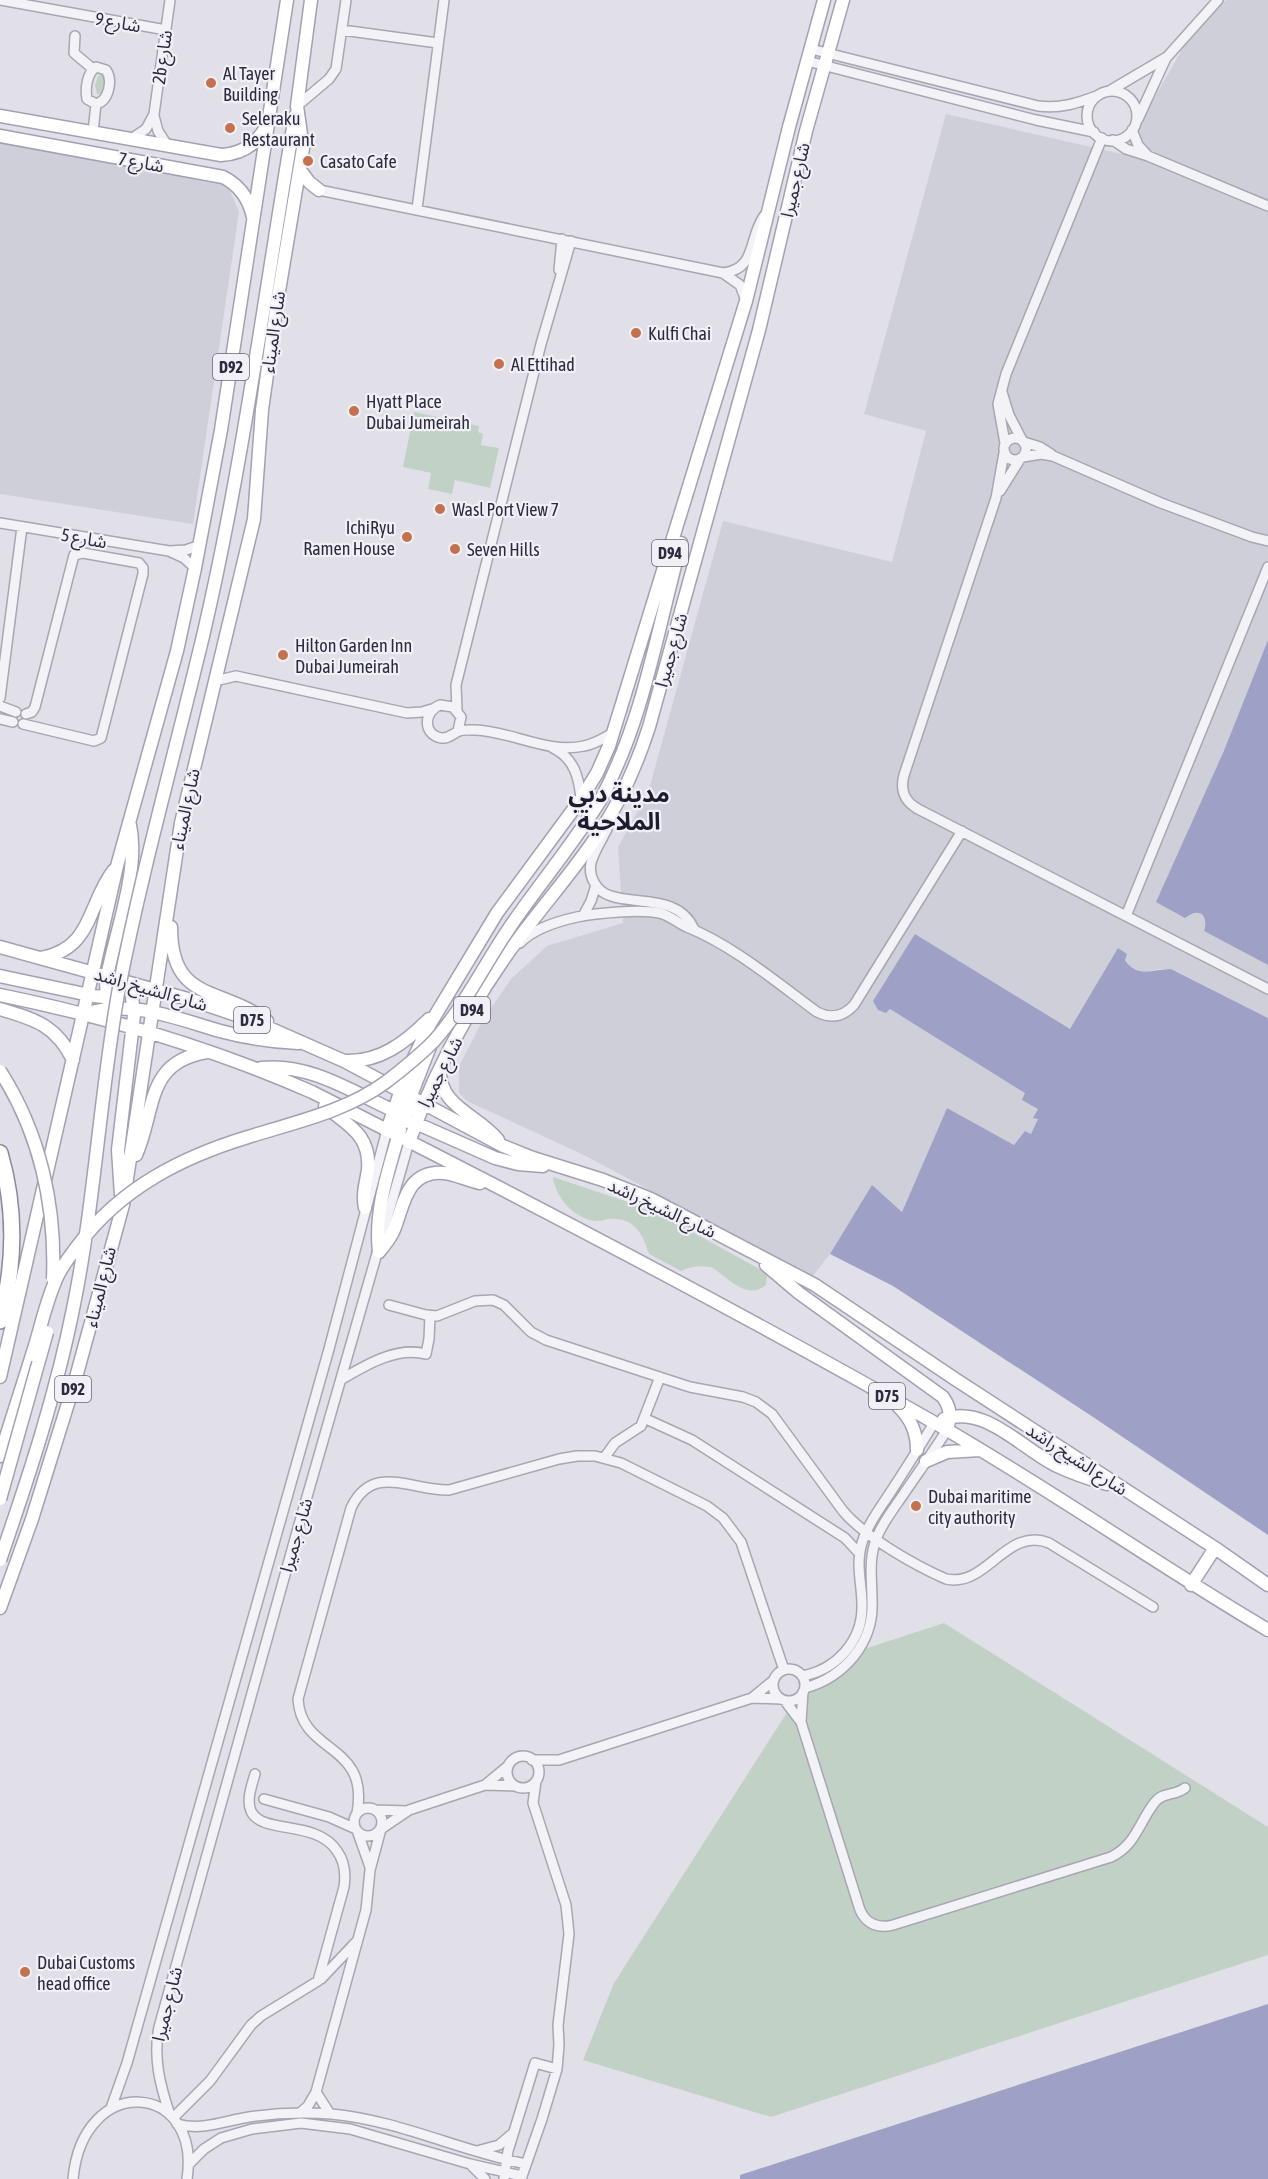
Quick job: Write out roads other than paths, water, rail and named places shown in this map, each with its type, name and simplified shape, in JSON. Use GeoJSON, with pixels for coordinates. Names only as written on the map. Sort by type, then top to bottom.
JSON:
{"type":"FeatureCollection","features":[{"type":"Feature","properties":{"kind":"highway"},"geometry":{"type":"LineString","coordinates":[[0,1153],[9,1194],[12,1232],[10,1271],[0,1321]]}},
{"type":"Feature","properties":{"kind":"main road","name":"شارع الميناء"},"geometry":{"type":"LineString","coordinates":[[0,1377],[117,866],[177,651],[200,545],[221,430],[287,0]]}},
{"type":"Feature","properties":{"kind":"main road","name":"شارع الميناء"},"geometry":{"type":"LineString","coordinates":[[0,1608],[32,1519],[75,1382],[123,1205],[181,823],[251,534],[256,504],[260,428],[293,200],[300,170],[303,142],[297,106],[311,0]]}},
{"type":"Feature","properties":{"kind":"main road","name":"شارع جميرا"},"geometry":{"type":"LineString","coordinates":[[443,1002],[497,913],[581,799],[597,773],[614,733],[746,301],[824,0]]}},
{"type":"Feature","properties":{"kind":"main road","name":"شارع جميرا"},"geometry":{"type":"LineString","coordinates":[[398,1136],[404,1116],[423,1103],[469,1016],[507,954],[590,846],[637,762],[649,727],[753,353],[806,131],[843,0]]}},
{"type":"Feature","properties":{"kind":"main road"},"geometry":{"type":"LineString","coordinates":[[0,1560],[35,1455],[66,1341],[81,1267],[105,1074],[120,987],[203,636],[230,511],[297,106]]}},
{"type":"Feature","properties":{"kind":"main road","name":"شارع 7"},"geometry":{"type":"LineString","coordinates":[[0,116],[221,155],[246,149],[262,135],[268,123]]}},
{"type":"Feature","properties":{"kind":"main road"},"geometry":{"type":"LineString","coordinates":[[24,140],[34,136],[63,140],[75,129]]}},
{"type":"Feature","properties":{"kind":"main road","name":"شارع 7"},"geometry":{"type":"LineString","coordinates":[[0,135],[223,177],[231,181],[245,196],[250,205],[253,225]]}},
{"type":"Feature","properties":{"kind":"main road"},"geometry":{"type":"LineString","coordinates":[[300,170],[319,190]]}},
{"type":"Feature","properties":{"kind":"main road"},"geometry":{"type":"LineString","coordinates":[[293,200],[306,192],[319,190]]}},
{"type":"Feature","properties":{"kind":"main road"},"geometry":{"type":"LineString","coordinates":[[256,350],[259,380],[253,469],[256,504]]}},
{"type":"Feature","properties":{"kind":"main road"},"geometry":{"type":"LineString","coordinates":[[0,1456],[54,1283],[70,1255],[99,1220],[132,1191],[171,1167],[248,1137],[339,1109],[383,1084],[435,1040],[465,999],[500,942],[580,832],[619,764],[639,711],[685,529],[688,492]]}},
{"type":"Feature","properties":{"kind":"main road"},"geometry":{"type":"LineString","coordinates":[[127,1026],[108,1003],[107,977],[131,870],[132,850],[129,821]]}},
{"type":"Feature","properties":{"kind":"main road"},"geometry":{"type":"LineString","coordinates":[[40,958],[61,952],[78,939],[89,922],[103,885],[117,866]]}},
{"type":"Feature","properties":{"kind":"main road"},"geometry":{"type":"LineString","coordinates":[[171,886],[171,948],[184,976],[194,986],[256,1013],[279,1031]]}},
{"type":"Feature","properties":{"kind":"main road","name":"شارع الشيخ راشد"},"geometry":{"type":"LineString","coordinates":[[0,947],[223,1010],[279,1031],[344,1062],[503,1146],[651,1199],[822,1290],[1268,1585]]}},
{"type":"Feature","properties":{"kind":"main road"},"geometry":{"type":"LineString","coordinates":[[0,976],[87,995],[108,1003],[133,1002],[155,990]]}},
{"type":"Feature","properties":{"kind":"main road"},"geometry":{"type":"LineString","coordinates":[[123,1205],[118,1177],[118,1150],[127,1026],[133,1002],[125,981]]}},
{"type":"Feature","properties":{"kind":"main road","name":"D75"},"geometry":{"type":"LineString","coordinates":[[0,995],[148,1032],[257,1068],[312,1092],[494,1184],[729,1308],[934,1422],[1101,1525],[1191,1585],[1268,1630]]}},
{"type":"Feature","properties":{"kind":"main road"},"geometry":{"type":"LineString","coordinates":[[133,1002],[152,1011],[249,1038],[306,1043]]}},
{"type":"Feature","properties":{"kind":"main road"},"geometry":{"type":"LineString","coordinates":[[344,1062],[368,1060],[389,1052],[423,1025],[443,1002]]}},
{"type":"Feature","properties":{"kind":"main road"},"geometry":{"type":"LineString","coordinates":[[379,1251],[377,1229],[380,1207],[404,1116],[405,1094],[437,1028],[443,1002]]}},
{"type":"Feature","properties":{"kind":"main road"},"geometry":{"type":"LineString","coordinates":[[83,1015],[108,1003]]}},
{"type":"Feature","properties":{"kind":"main road"},"geometry":{"type":"LineString","coordinates":[[0,1009],[44,1024],[59,1038],[73,1060]]}},
{"type":"Feature","properties":{"kind":"main road"},"geometry":{"type":"LineString","coordinates":[[130,1166],[140,1145],[151,1099],[160,1080],[182,1060],[208,1052]]}},
{"type":"Feature","properties":{"kind":"main road"},"geometry":{"type":"LineString","coordinates":[[257,1068],[278,1067],[309,1072],[507,1162],[530,1166],[553,1165]]}},
{"type":"Feature","properties":{"kind":"main road"},"geometry":{"type":"LineString","coordinates":[[440,1068],[441,1083],[450,1101],[488,1129],[503,1146]]}},
{"type":"Feature","properties":{"kind":"main road"},"geometry":{"type":"LineString","coordinates":[[0,1071],[21,1110],[42,1166],[52,1224],[54,1264],[52,1303],[45,1343],[0,1498]]}},
{"type":"Feature","properties":{"kind":"main road"},"geometry":{"type":"LineString","coordinates":[[312,1092],[329,1109],[352,1126],[364,1143],[368,1164],[363,1194],[365,1208]]}},
{"type":"Feature","properties":{"kind":"main road"},"geometry":{"type":"LineString","coordinates":[[379,1251],[393,1231],[408,1191],[421,1178],[443,1173],[494,1184]]}},
{"type":"Feature","properties":{"kind":"main road"},"geometry":{"type":"LineString","coordinates":[[749,1250],[807,1299],[943,1397],[949,1406],[951,1417],[948,1430]]}},
{"type":"Feature","properties":{"kind":"main road"},"geometry":{"type":"LineString","coordinates":[[0,1328],[17,1308]]}},
{"type":"Feature","properties":{"kind":"main road"},"geometry":{"type":"LineString","coordinates":[[888,1397],[903,1411],[914,1428],[917,1450]]}},
{"type":"Feature","properties":{"kind":"main road"},"geometry":{"type":"LineString","coordinates":[[934,1422],[951,1417],[970,1416],[984,1420],[1053,1464],[1122,1489]]}},
{"type":"Feature","properties":{"kind":"main road"},"geometry":{"type":"LineString","coordinates":[[926,1461],[946,1452],[980,1450]]}},
{"type":"Feature","properties":{"kind":"main road"},"geometry":{"type":"LineString","coordinates":[[1191,1585],[1215,1548]]}},
{"type":"Feature","properties":{"kind":"street","name":"شارع 9"},"geometry":{"type":"LineString","coordinates":[[0,0],[166,30]]}},
{"type":"Feature","properties":{"kind":"street","name":"2b شارع"},"geometry":{"type":"LineString","coordinates":[[167,146],[158,131],[154,114],[170,0]]}},
{"type":"Feature","properties":{"kind":"street"},"geometry":{"type":"LineString","coordinates":[[297,106],[329,79],[336,69],[346,0]]}},
{"type":"Feature","properties":{"kind":"street"},"geometry":{"type":"LineString","coordinates":[[413,208],[421,167],[444,0]]}},
{"type":"Feature","properties":{"kind":"street"},"geometry":{"type":"LineString","coordinates":[[1113,140],[1127,135],[1134,127],[1167,57],[1218,0]]}},
{"type":"Feature","properties":{"kind":"street"},"geometry":{"type":"LineString","coordinates":[[342,30],[438,43]]}},
{"type":"Feature","properties":{"kind":"street"},"geometry":{"type":"LineString","coordinates":[[75,36],[75,53],[93,69]]}},
{"type":"Feature","properties":{"kind":"street"},"geometry":{"type":"LineString","coordinates":[[809,55],[828,54],[1038,106],[1060,107],[1070,106],[1110,91],[1167,57]]}},
{"type":"Feature","properties":{"kind":"street"},"geometry":{"type":"LineString","coordinates":[[809,55],[825,66],[1036,120],[1094,132]]}},
{"type":"Feature","properties":{"kind":"street"},"geometry":{"type":"LineString","coordinates":[[103,68],[110,76],[106,98],[96,104],[86,95],[89,74],[93,69],[103,68]]}},
{"type":"Feature","properties":{"kind":"street"},"geometry":{"type":"LineString","coordinates":[[1110,91],[1118,92],[1132,100],[1136,107],[1134,127],[1138,145],[1148,156]]}},
{"type":"Feature","properties":{"kind":"street"},"geometry":{"type":"LineString","coordinates":[[1099,95],[1090,105],[1088,112],[1090,126],[1102,138],[1113,140],[1126,149],[1268,206]]}},
{"type":"Feature","properties":{"kind":"street"},"geometry":{"type":"LineString","coordinates":[[93,132],[96,104]]}},
{"type":"Feature","properties":{"kind":"street"},"geometry":{"type":"LineString","coordinates":[[131,139],[146,129],[154,114]]}},
{"type":"Feature","properties":{"kind":"street"},"geometry":{"type":"LineString","coordinates":[[1053,456],[1041,454],[1009,459],[1004,448],[998,411],[1008,366],[1102,138]]}},
{"type":"Feature","properties":{"kind":"street"},"geometry":{"type":"LineString","coordinates":[[319,190],[723,273],[736,271],[746,263],[757,228],[768,212]]}},
{"type":"Feature","properties":{"kind":"street"},"geometry":{"type":"LineString","coordinates":[[214,681],[236,676],[407,713],[422,712],[444,704],[456,685],[560,279],[559,265],[567,240]]}},
{"type":"Feature","properties":{"kind":"street"},"geometry":{"type":"LineString","coordinates":[[723,273],[740,285],[746,301]]}},
{"type":"Feature","properties":{"kind":"street"},"geometry":{"type":"LineString","coordinates":[[996,498],[1026,450],[1009,415],[1002,389]]}},
{"type":"Feature","properties":{"kind":"street"},"geometry":{"type":"LineString","coordinates":[[1268,542],[1161,502],[1053,456],[1040,447],[1011,438],[1004,448],[996,498],[902,781],[904,794],[912,805],[1268,989]]}},
{"type":"Feature","properties":{"kind":"street","name":"شارع 5"},"geometry":{"type":"LineString","coordinates":[[0,523],[169,551],[186,550],[200,545]]}},
{"type":"Feature","properties":{"kind":"street"},"geometry":{"type":"LineString","coordinates":[[0,698],[1,670],[26,528]]}},
{"type":"Feature","properties":{"kind":"street","name":"شارع 5"},"geometry":{"type":"LineString","coordinates":[[169,551],[184,558],[195,568]]}},
{"type":"Feature","properties":{"kind":"street"},"geometry":{"type":"LineString","coordinates":[[0,706],[21,713],[32,711],[35,707],[74,555],[83,553],[139,563],[143,568],[143,574],[101,738],[91,741],[0,719]]}},
{"type":"Feature","properties":{"kind":"street"},"geometry":{"type":"LineString","coordinates":[[1126,916],[1268,567]]}},
{"type":"Feature","properties":{"kind":"street"},"geometry":{"type":"LineString","coordinates":[[219,661],[236,676]]}},
{"type":"Feature","properties":{"kind":"street"},"geometry":{"type":"LineString","coordinates":[[456,685],[460,727],[458,731]]}},
{"type":"Feature","properties":{"kind":"street"},"geometry":{"type":"LineString","coordinates":[[444,704],[459,713],[469,724],[485,731],[545,745],[570,748],[584,746],[614,733]]}},
{"type":"Feature","properties":{"kind":"street"},"geometry":{"type":"LineString","coordinates":[[428,726],[427,717],[432,709]]}},
{"type":"Feature","properties":{"kind":"street"},"geometry":{"type":"LineString","coordinates":[[407,713],[428,726],[434,735],[442,738],[458,731],[485,731]]}},
{"type":"Feature","properties":{"kind":"street"},"geometry":{"type":"LineString","coordinates":[[545,745],[564,755],[572,764],[579,782],[581,799]]}},
{"type":"Feature","properties":{"kind":"street"},"geometry":{"type":"LineString","coordinates":[[610,812],[607,828],[591,863],[591,877],[596,885],[602,892],[611,896],[649,900],[668,906],[685,916],[694,929]]}},
{"type":"Feature","properties":{"kind":"street"},"geometry":{"type":"LineString","coordinates":[[507,954],[533,933],[563,921],[583,916],[657,912],[694,929],[737,955],[817,1012],[830,1016],[843,1014],[854,1005],[962,831]]}},
{"type":"Feature","properties":{"kind":"street"},"geometry":{"type":"LineString","coordinates":[[583,916],[591,902],[596,885]]}},
{"type":"Feature","properties":{"kind":"street","name":"شارع جميرا"},"geometry":{"type":"LineString","coordinates":[[111,2108],[127,2063],[329,1349],[365,1208],[398,1136]]}},
{"type":"Feature","properties":{"kind":"street","name":"شارع جميرا"},"geometry":{"type":"LineString","coordinates":[[187,2179],[186,2141],[173,2119],[157,2067],[156,2047],[159,2027],[295,1538],[379,1251]]}},
{"type":"Feature","properties":{"kind":"street"},"geometry":{"type":"LineString","coordinates":[[389,1305],[430,1316],[444,1315],[475,1301],[493,1300],[504,1305],[524,1327],[546,1340],[705,1391],[750,1399],[762,1405],[772,1414],[847,1516],[876,1540],[940,1576],[952,1580],[964,1580],[1019,1542],[1043,1541],[1153,1607]]}},
{"type":"Feature","properties":{"kind":"street"},"geometry":{"type":"LineString","coordinates":[[342,1378],[375,1361],[399,1354],[419,1352],[426,1354],[430,1316]]}},
{"type":"Feature","properties":{"kind":"street"},"geometry":{"type":"LineString","coordinates":[[604,1458],[615,1443],[638,1429],[646,1419],[660,1377]]}},
{"type":"Feature","properties":{"kind":"street"},"geometry":{"type":"LineString","coordinates":[[646,1419],[675,1431],[703,1447],[845,1538],[859,1553]]}},
{"type":"Feature","properties":{"kind":"street"},"geometry":{"type":"LineString","coordinates":[[802,1676],[836,1662],[855,1639],[862,1610],[858,1574],[859,1553],[866,1533],[934,1422]]}},
{"type":"Feature","properties":{"kind":"street"},"geometry":{"type":"LineString","coordinates":[[752,1698],[797,1699],[804,1690],[840,1671],[854,1657],[864,1640],[872,1611],[870,1566],[876,1540],[885,1521],[948,1430]]}},
{"type":"Feature","properties":{"kind":"street"},"geometry":{"type":"LineString","coordinates":[[300,2113],[308,2106],[316,2091],[359,1939],[369,1896],[370,1870],[381,1829],[382,1818],[359,1788],[354,1773],[345,1759],[315,1736],[306,1726],[300,1713],[298,1699],[349,1514],[357,1497],[367,1488],[384,1482],[399,1482],[432,1490],[449,1490],[567,1457],[586,1456],[621,1463],[707,1506],[730,1525],[745,1550],[784,1670]]}},
{"type":"Feature","properties":{"kind":"street"},"geometry":{"type":"LineString","coordinates":[[784,1670],[795,1671],[802,1676],[804,1690],[801,1722],[860,1910],[868,1922],[878,1926],[893,1925],[1111,1857],[1131,1842],[1157,1799],[1185,1788]]}},
{"type":"Feature","properties":{"kind":"street"},"geometry":{"type":"LineString","coordinates":[[264,1799],[329,1817],[365,1836],[372,1836],[409,1810],[485,1785],[517,1758],[559,1760],[752,1698],[784,1670]]}},
{"type":"Feature","properties":{"kind":"street"},"geometry":{"type":"LineString","coordinates":[[774,1680],[775,1693],[801,1722]]}},
{"type":"Feature","properties":{"kind":"street"},"geometry":{"type":"LineString","coordinates":[[188,2164],[204,2149],[221,2138],[252,2129],[301,2123],[350,2129],[504,2176],[522,2178],[557,2069],[563,1972],[569,1944],[569,1924],[563,1896],[533,1803],[538,1768],[532,1760]]}},
{"type":"Feature","properties":{"kind":"street"},"geometry":{"type":"LineString","coordinates":[[485,1785],[528,1787],[559,1760]]}},
{"type":"Feature","properties":{"kind":"street"},"geometry":{"type":"LineString","coordinates":[[508,1766],[508,1777],[533,1803]]}},
{"type":"Feature","properties":{"kind":"street"},"geometry":{"type":"LineString","coordinates":[[255,1774],[249,1799],[250,1808],[255,1816],[266,1823],[321,1835],[332,1844],[342,1860],[345,1874],[344,1887],[318,1981]]}},
{"type":"Feature","properties":{"kind":"street"},"geometry":{"type":"LineString","coordinates":[[359,1788],[354,1822],[370,1870]]}},
{"type":"Feature","properties":{"kind":"street"},"geometry":{"type":"LineString","coordinates":[[329,1817],[356,1814],[367,1808],[409,1810]]}},
{"type":"Feature","properties":{"kind":"street"},"geometry":{"type":"LineString","coordinates":[[173,2119],[210,2081],[250,2025],[318,1981],[359,1939]]}},
{"type":"Feature","properties":{"kind":"street"},"geometry":{"type":"LineString","coordinates":[[504,2176],[506,2160],[535,2063],[557,2069]]}},
{"type":"Feature","properties":{"kind":"street"},"geometry":{"type":"LineString","coordinates":[[316,2091],[330,2114]]}},
{"type":"Feature","properties":{"kind":"street"},"geometry":{"type":"LineString","coordinates":[[73,2179],[78,2153],[87,2132],[97,2118],[111,2108],[126,2103],[141,2103],[157,2107],[173,2119],[200,2127],[247,2118],[300,2113],[330,2114],[377,2122],[470,2151],[526,2164]]}},
{"type":"Feature","properties":{"kind":"street"},"geometry":{"type":"LineString","coordinates":[[470,2151],[489,2149],[499,2145],[514,2132]]}},
{"type":"Feature","properties":{"kind":"street"},"geometry":{"type":"LineString","coordinates":[[470,2164],[485,2179]]}},
{"type":"Feature","properties":{"kind":"water"},"geometry":{"type":"Polygon","coordinates":[[[1268,640],[1268,965],[1204,931],[1205,920],[1202,914],[1195,913],[1185,918],[1156,902],[1223,753],[1268,640]]]}},
{"type":"Feature","properties":{"kind":"water"},"geometry":{"type":"Polygon","coordinates":[[[915,934],[1070,1029],[1118,948],[1127,954],[1125,960],[1135,969],[1146,972],[1171,969],[1268,1018],[1268,1535],[893,1286],[830,1254],[872,1185],[902,1212],[947,1108],[1014,1145],[1025,1131],[1031,1134],[1038,1119],[1033,1118],[1038,1109],[1022,1100],[1025,1093],[890,1009],[886,1013],[878,1010],[873,1001],[915,934]]]}},
{"type":"Feature","properties":{"kind":"water"},"geometry":{"type":"Polygon","coordinates":[[[1268,2004],[1268,2179],[740,2179],[740,2175],[1268,2004]]]}},
{"type":"Feature","properties":{"kind":"place","name":"Al Tayer Building"},"geometry":{"type":"Point","coordinates":[211,83]}},
{"type":"Feature","properties":{"kind":"place","name":"Seleraku Restaurant"},"geometry":{"type":"Point","coordinates":[230,128]}},
{"type":"Feature","properties":{"kind":"place","name":"Casato Cafe"},"geometry":{"type":"Point","coordinates":[308,161]}},
{"type":"Feature","properties":{"kind":"place","name":"Kulfi Chai"},"geometry":{"type":"Point","coordinates":[636,333]}},
{"type":"Feature","properties":{"kind":"place","name":"Al Ettihad"},"geometry":{"type":"Point","coordinates":[499,364]}},
{"type":"Feature","properties":{"kind":"place","name":"Hyatt Place Dubai Jumeirah"},"geometry":{"type":"Point","coordinates":[354,411]}},
{"type":"Feature","properties":{"kind":"place","name":"Wasl Port View 7"},"geometry":{"type":"Point","coordinates":[440,509]}},
{"type":"Feature","properties":{"kind":"place","name":"IchiRyu Ramen House"},"geometry":{"type":"Point","coordinates":[407,537]}},
{"type":"Feature","properties":{"kind":"place","name":"Seven Hills"},"geometry":{"type":"Point","coordinates":[455,549]}},
{"type":"Feature","properties":{"kind":"place","name":"Hilton Garden Inn Dubai Jumeirah"},"geometry":{"type":"Point","coordinates":[283,655]}},
{"type":"Feature","properties":{"kind":"place","name":"Dubai maritime city authority"},"geometry":{"type":"Point","coordinates":[916,1506]}},
{"type":"Feature","properties":{"kind":"place","name":"Dubai Customs head office"},"geometry":{"type":"Point","coordinates":[25,1972]}},
{"type":"Feature","properties":{"kind":"district","name":"مدينة دبي الملاحية"},"geometry":{"type":"Point","coordinates":[619,807]}}]}
